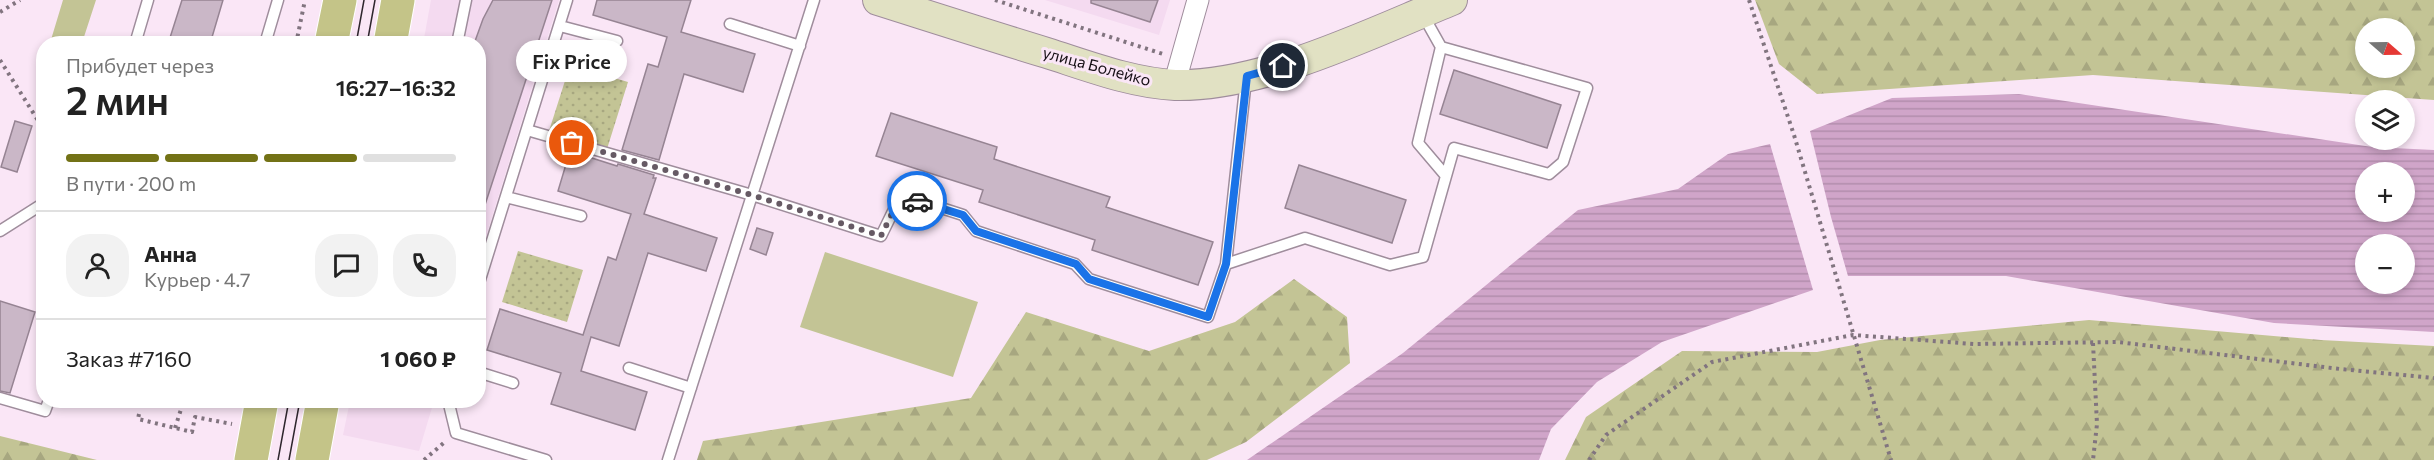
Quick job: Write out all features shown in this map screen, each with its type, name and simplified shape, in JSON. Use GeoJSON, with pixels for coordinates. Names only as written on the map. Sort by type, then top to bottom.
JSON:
{"type":"FeatureCollection","features":[{"type":"Feature","properties":{"kind":"main road"},"geometry":{"type":"LineString","coordinates":[[333,36],[340,0]]}},
{"type":"Feature","properties":{"kind":"main road"},"geometry":{"type":"LineString","coordinates":[[391,36],[398,0]]}},
{"type":"Feature","properties":{"kind":"main road"},"geometry":{"type":"LineString","coordinates":[[251,460],[261,408]]}},
{"type":"Feature","properties":{"kind":"main road"},"geometry":{"type":"LineString","coordinates":[[312,460],[322,408]]}},
{"type":"Feature","properties":{"kind":"street","name":"улица Болейко"},"geometry":{"type":"LineString","coordinates":[[878,0],[1113,73],[1178,72],[1202,83],[1247,76],[1301,61],[1452,0]]}},
{"type":"Feature","properties":{"kind":"street"},"geometry":{"type":"LineString","coordinates":[[1178,72],[1198,0]]}},
{"type":"Feature","properties":{"kind":"lane"},"geometry":{"type":"LineString","coordinates":[[137,36],[148,0]]}},
{"type":"Feature","properties":{"kind":"lane"},"geometry":{"type":"LineString","coordinates":[[267,36],[278,0]]}},
{"type":"Feature","properties":{"kind":"lane"},"geometry":{"type":"LineString","coordinates":[[459,36],[466,0]]}},
{"type":"Feature","properties":{"kind":"lane"},"geometry":{"type":"LineString","coordinates":[[486,250],[506,197],[567,0]]}},
{"type":"Feature","properties":{"kind":"lane"},"geometry":{"type":"LineString","coordinates":[[668,460],[814,0]]}},
{"type":"Feature","properties":{"kind":"lane"},"geometry":{"type":"LineString","coordinates":[[1422,12],[1441,47],[1418,143],[1446,176]]}},
{"type":"Feature","properties":{"kind":"lane"},"geometry":{"type":"LineString","coordinates":[[730,24],[800,46]]}},
{"type":"Feature","properties":{"kind":"lane"},"geometry":{"type":"LineString","coordinates":[[560,26],[617,41]]}},
{"type":"Feature","properties":{"kind":"lane"},"geometry":{"type":"LineString","coordinates":[[1226,264],[1305,238],[1390,265],[1423,256],[1454,148],[1549,174],[1563,162],[1587,88],[1441,47]]}},
{"type":"Feature","properties":{"kind":"lane"},"geometry":{"type":"LineString","coordinates":[[527,130],[752,195],[881,236],[901,195],[963,215],[976,231],[1076,264],[1089,279],[1208,317],[1226,264],[1247,76]]}},
{"type":"Feature","properties":{"kind":"lane"},"geometry":{"type":"LineString","coordinates":[[506,197],[581,216]]}},
{"type":"Feature","properties":{"kind":"lane"},"geometry":{"type":"LineString","coordinates":[[0,231],[36,207]]}},
{"type":"Feature","properties":{"kind":"lane"},"geometry":{"type":"LineString","coordinates":[[630,368],[691,388]]}},
{"type":"Feature","properties":{"kind":"lane"},"geometry":{"type":"LineString","coordinates":[[486,375],[513,383]]}},
{"type":"Feature","properties":{"kind":"lane"},"geometry":{"type":"LineString","coordinates":[[0,398],[45,411],[46,408]]}},
{"type":"Feature","properties":{"kind":"lane"},"geometry":{"type":"LineString","coordinates":[[450,408],[456,433],[546,460]]}},
{"type":"Feature","properties":{"kind":"path"},"geometry":{"type":"LineString","coordinates":[[0,12],[20,0]]}},
{"type":"Feature","properties":{"kind":"path"},"geometry":{"type":"LineString","coordinates":[[298,36],[305,0]]}},
{"type":"Feature","properties":{"kind":"path"},"geometry":{"type":"LineString","coordinates":[[995,0],[1178,72]]}},
{"type":"Feature","properties":{"kind":"path"},"geometry":{"type":"LineString","coordinates":[[1749,0],[1794,135],[1891,460]]}},
{"type":"Feature","properties":{"kind":"path"},"geometry":{"type":"LineString","coordinates":[[0,60],[36,117]]}},
{"type":"Feature","properties":{"kind":"path"},"geometry":{"type":"LineString","coordinates":[[1589,460],[1606,435],[1712,362],[1853,335],[1974,344],[2118,342],[2434,378]]}},
{"type":"Feature","properties":{"kind":"path"},"geometry":{"type":"LineString","coordinates":[[2093,343],[2097,424],[2094,460]]}},
{"type":"Feature","properties":{"kind":"path"},"geometry":{"type":"LineString","coordinates":[[140,408],[138,419],[192,432],[195,417],[232,424]]}},
{"type":"Feature","properties":{"kind":"path"},"geometry":{"type":"LineString","coordinates":[[175,428],[181,408]]}},
{"type":"Feature","properties":{"kind":"path"},"geometry":{"type":"LineString","coordinates":[[424,460],[456,433]]}},
{"type":"Feature","properties":{"kind":"shaded area"},"geometry":{"type":"Polygon","coordinates":[[[431,0],[559,0],[486,236],[486,36],[424,36],[431,0]]]}},
{"type":"Feature","properties":{"kind":"shaded area"},"geometry":{"type":"Polygon","coordinates":[[[1045,0],[1170,0],[1159,35],[1045,0]]]}},
{"type":"Feature","properties":{"kind":"shaded area"},"geometry":{"type":"Polygon","coordinates":[[[2019,94],[2355,144],[2355,150],[2434,150],[2434,332],[2274,323],[2006,276],[1848,276],[1810,131],[1892,98],[2019,94]]]}},
{"type":"Feature","properties":{"kind":"shaded area"},"geometry":{"type":"Polygon","coordinates":[[[1770,144],[1813,290],[1662,342],[1597,382],[1551,429],[1539,460],[1247,460],[1403,353],[1578,210],[1678,189],[1728,154],[1770,144]]]}},
{"type":"Feature","properties":{"kind":"shaded area"},"geometry":{"type":"Polygon","coordinates":[[[349,408],[432,408],[419,451],[343,435],[349,408]]]}},
{"type":"Feature","properties":{"kind":"green space"},"geometry":{"type":"Polygon","coordinates":[[[63,0],[96,0],[84,36],[52,36],[63,0]]]}},
{"type":"Feature","properties":{"kind":"green space"},"geometry":{"type":"Polygon","coordinates":[[[1755,0],[2434,0],[2434,100],[2415,99],[2415,90],[2355,90],[2355,94],[2093,75],[1817,94],[1779,64],[1755,0]]]}},
{"type":"Feature","properties":{"kind":"green space"},"geometry":{"type":"Polygon","coordinates":[[[570,65],[628,82],[607,149],[549,131],[570,65]]]}},
{"type":"Feature","properties":{"kind":"green space"},"geometry":{"type":"Polygon","coordinates":[[[518,251],[583,270],[567,322],[502,302],[518,251]]]}},
{"type":"Feature","properties":{"kind":"green space"},"geometry":{"type":"Polygon","coordinates":[[[825,252],[978,302],[953,377],[800,327],[825,252]]]}},
{"type":"Feature","properties":{"kind":"green space"},"geometry":{"type":"Polygon","coordinates":[[[1294,279],[1347,317],[1350,363],[1246,442],[1207,460],[697,460],[703,441],[971,398],[1026,312],[1149,351],[1235,322],[1294,279]]]}},
{"type":"Feature","properties":{"kind":"green space"},"geometry":{"type":"Polygon","coordinates":[[[2089,320],[2321,340],[2434,346],[2434,460],[1565,460],[1586,417],[1682,351],[1817,352],[1880,340],[2089,320]]]}},
{"type":"Feature","properties":{"kind":"green space"},"geometry":{"type":"Polygon","coordinates":[[[0,436],[97,460],[0,460],[0,436]]]}},
{"type":"Feature","properties":{"kind":"building"},"geometry":{"type":"Polygon","coordinates":[[[182,0],[223,0],[212,36],[171,36],[182,0]]]}},
{"type":"Feature","properties":{"kind":"building"},"geometry":{"type":"Polygon","coordinates":[[[493,0],[552,0],[486,202],[486,36],[477,36],[493,0]]]}},
{"type":"Feature","properties":{"kind":"building"},"geometry":{"type":"Polygon","coordinates":[[[597,0],[691,0],[681,32],[755,54],[743,92],[684,74],[659,160],[622,150],[648,64],[658,67],[667,37],[593,15],[597,0]]]}},
{"type":"Feature","properties":{"kind":"building"},"geometry":{"type":"Polygon","coordinates":[[[1091,0],[1158,0],[1150,22],[1091,3],[1091,0]]]}},
{"type":"Feature","properties":{"kind":"building"},"geometry":{"type":"Polygon","coordinates":[[[1454,70],[1561,105],[1547,148],[1440,114],[1454,70]]]}},
{"type":"Feature","properties":{"kind":"building"},"geometry":{"type":"Polygon","coordinates":[[[891,113],[997,147],[994,159],[1110,197],[1106,207],[1213,242],[1198,285],[1092,250],[1095,240],[979,202],[983,190],[876,156],[891,113]]]}},
{"type":"Feature","properties":{"kind":"building"},"geometry":{"type":"Polygon","coordinates":[[[15,121],[32,126],[17,172],[1,167],[15,121]]]}},
{"type":"Feature","properties":{"kind":"building"},"geometry":{"type":"Polygon","coordinates":[[[570,151],[654,175],[653,178],[656,178],[644,214],[717,238],[706,271],[648,253],[619,346],[591,337],[581,371],[647,392],[635,430],[551,404],[561,373],[487,350],[500,309],[583,335],[608,257],[616,260],[631,214],[558,191],[570,151]]]}},
{"type":"Feature","properties":{"kind":"building"},"geometry":{"type":"Polygon","coordinates":[[[1299,165],[1406,200],[1392,243],[1285,208],[1299,165]]]}},
{"type":"Feature","properties":{"kind":"building"},"geometry":{"type":"Polygon","coordinates":[[[757,228],[773,233],[766,255],[750,249],[757,228]]]}},
{"type":"Feature","properties":{"kind":"building"},"geometry":{"type":"Polygon","coordinates":[[[0,301],[35,312],[10,393],[0,391],[0,301]]]}},
{"type":"Feature","properties":{"kind":"tram line"},"geometry":{"type":"LineString","coordinates":[[357,36],[364,0]]}},
{"type":"Feature","properties":{"kind":"tram line"},"geometry":{"type":"LineString","coordinates":[[368,36],[375,0]]}},
{"type":"Feature","properties":{"kind":"tram line"},"geometry":{"type":"LineString","coordinates":[[278,460],[288,408]]}},
{"type":"Feature","properties":{"kind":"tram line"},"geometry":{"type":"LineString","coordinates":[[289,460],[299,408]]}},
{"type":"Feature","properties":{"kind":"way so far"},"geometry":{"type":"LineString","coordinates":[[572,143],[752,195],[881,236],[901,195],[917,201]]}},
{"type":"Feature","properties":{"kind":"place","name":"Fix Price"},"geometry":{"type":"Point","coordinates":[572,143]}},
{"type":"Feature","properties":{"kind":"route"},"geometry":{"type":"LineString","coordinates":[[917,201],[963,215],[976,231],[1076,264],[1089,279],[1208,317],[1226,264],[1247,76],[1283,66]]}}]}
